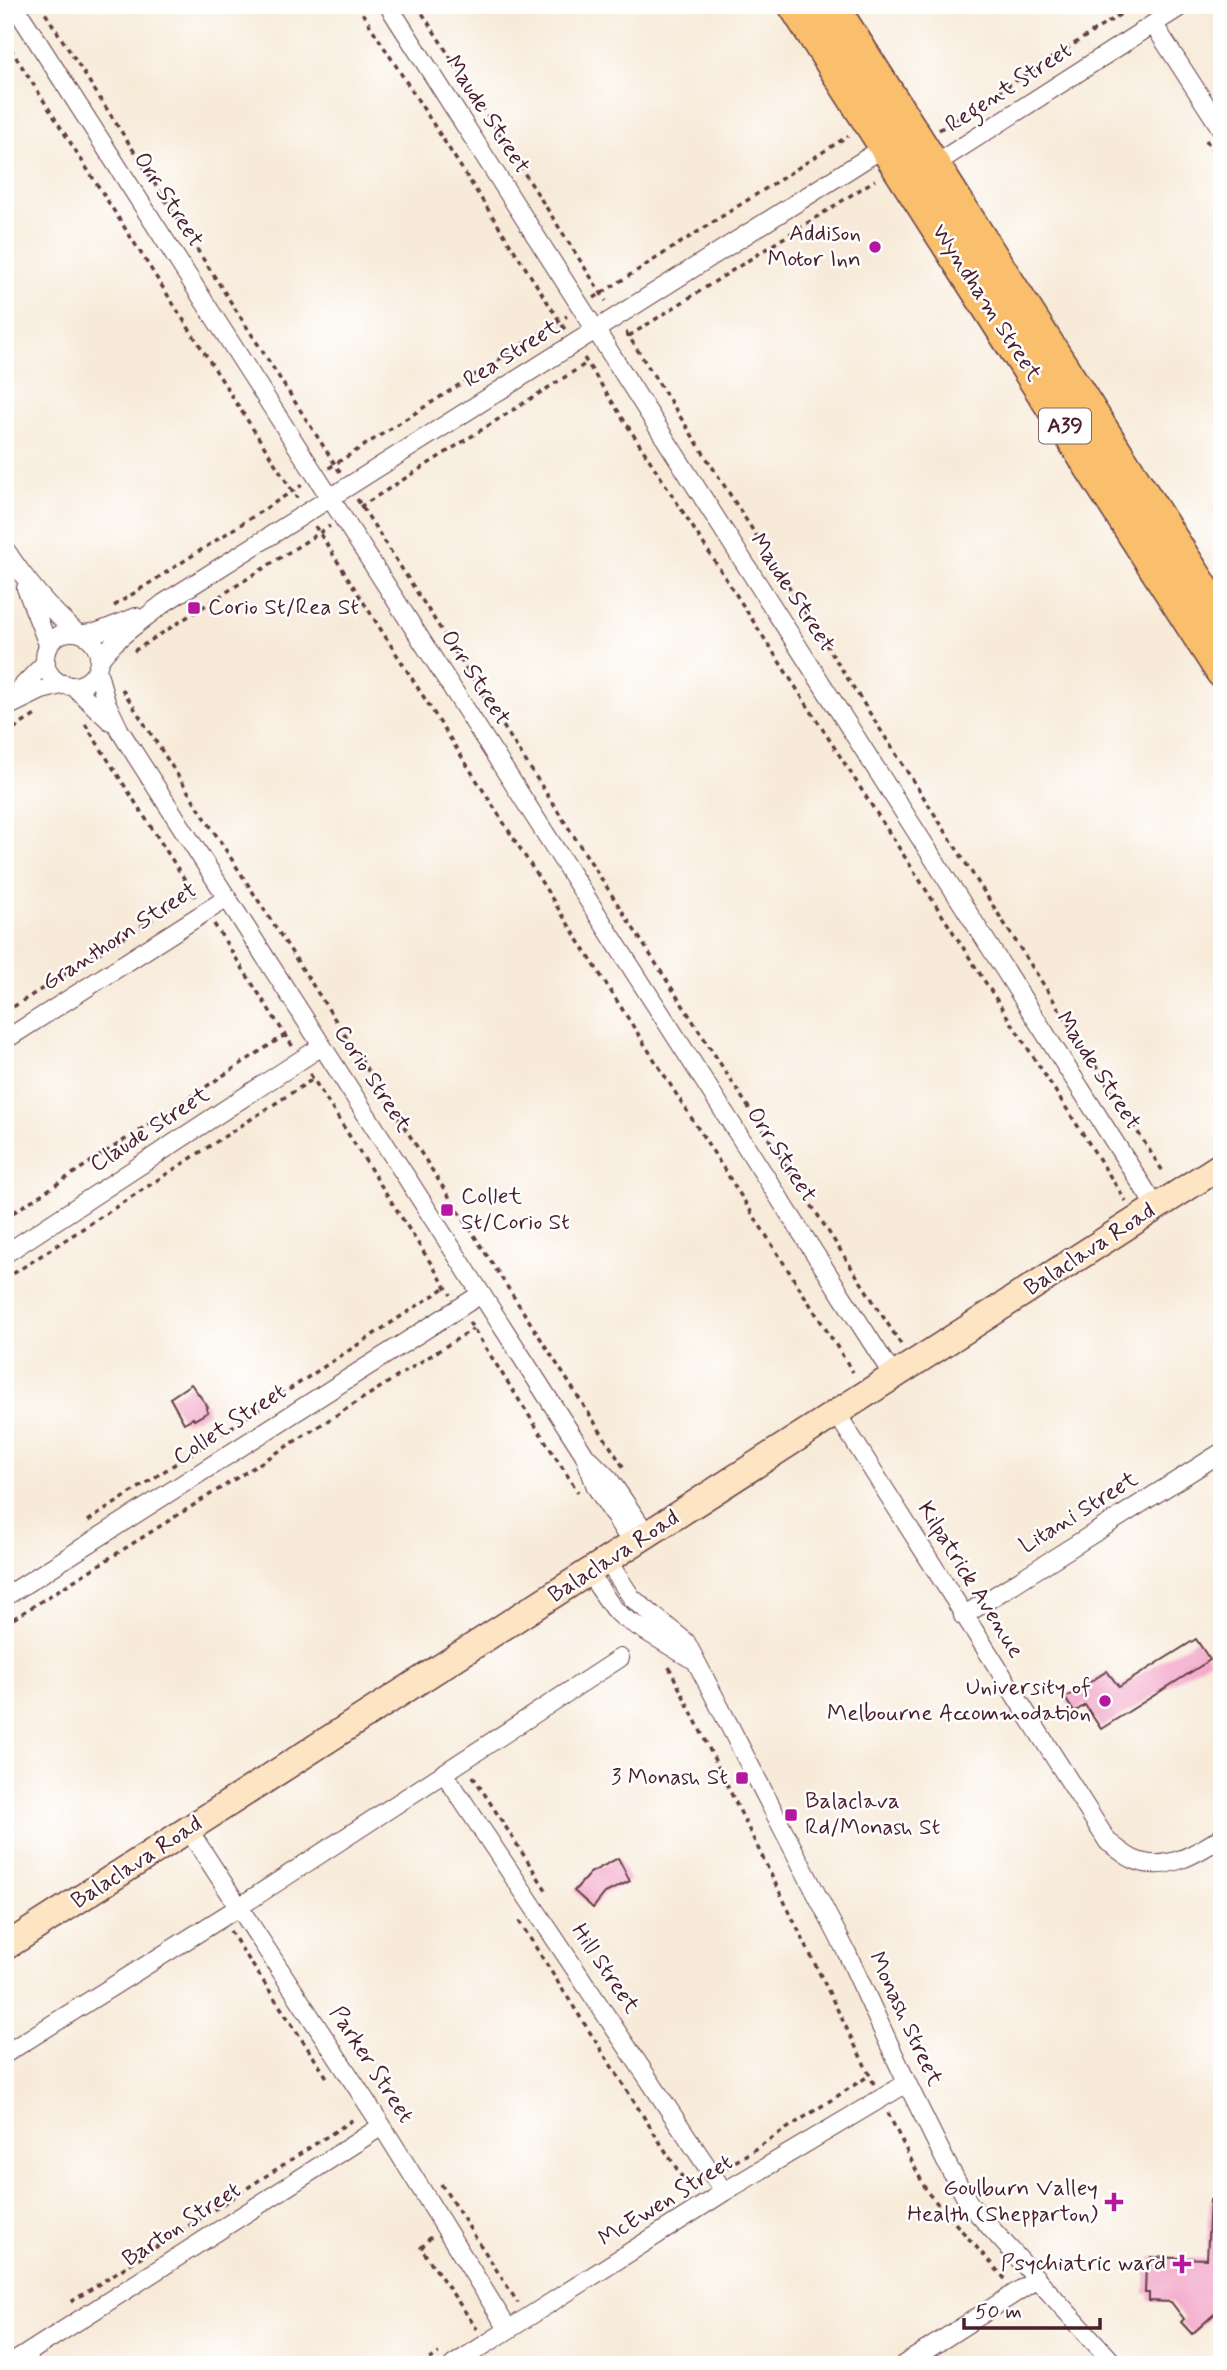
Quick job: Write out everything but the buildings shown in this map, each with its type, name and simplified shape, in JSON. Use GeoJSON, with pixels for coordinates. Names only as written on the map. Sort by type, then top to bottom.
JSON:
{"type":"FeatureCollection","features":[{"type":"Feature","properties":{"kind":"highway","name":"Wyndham Street"},"geometry":{"type":"LineString","coordinates":[[795,5],[911,136]]}},
{"type":"Feature","properties":{"kind":"highway","name":"Wyndham Street"},"geometry":{"type":"LineString","coordinates":[[831,5],[911,136],[920,173],[1222,671]]}},
{"type":"Feature","properties":{"kind":"highway","name":"Wyndham Street"},"geometry":{"type":"LineString","coordinates":[[920,173],[1222,619]]}},
{"type":"Feature","properties":{"kind":"main road","name":"Balaclava Road"},"geometry":{"type":"LineString","coordinates":[[5,1947],[641,1541],[1222,1165]]}},
{"type":"Feature","properties":{"kind":"street","name":"Orr Street"},"geometry":{"type":"LineString","coordinates":[[14,5],[894,1377]]}},
{"type":"Feature","properties":{"kind":"street","name":"Maude Street"},"geometry":{"type":"LineString","coordinates":[[388,5],[1156,1207]]}},
{"type":"Feature","properties":{"kind":"street","name":"Regent Street"},"geometry":{"type":"LineString","coordinates":[[920,173],[1184,5]]}},
{"type":"Feature","properties":{"kind":"street"},"geometry":{"type":"LineString","coordinates":[[1154,24],[1222,130]]}},
{"type":"Feature","properties":{"kind":"street","name":"Rea Street"},"geometry":{"type":"LineString","coordinates":[[98,665],[106,651],[164,603],[911,136]]}},
{"type":"Feature","properties":{"kind":"street"},"geometry":{"type":"LineString","coordinates":[[5,549],[19,572],[43,627],[52,676],[69,685]]}},
{"type":"Feature","properties":{"kind":"street"},"geometry":{"type":"LineString","coordinates":[[5,705],[42,690],[87,681],[98,665],[96,645],[58,617],[19,572]]}},
{"type":"Feature","properties":{"kind":"street","name":"Rea Street"},"geometry":{"type":"LineString","coordinates":[[80,633],[120,624],[164,603]]}},
{"type":"Feature","properties":{"kind":"street"},"geometry":{"type":"LineString","coordinates":[[5,705],[22,688],[60,635],[80,633]]}},
{"type":"Feature","properties":{"kind":"street","name":"Corio Street"},"geometry":{"type":"LineString","coordinates":[[98,665],[106,702],[120,731],[584,1454],[597,1487],[641,1541]]}},
{"type":"Feature","properties":{"kind":"street","name":"Corio Street"},"geometry":{"type":"LineString","coordinates":[[69,685],[120,731]]}},
{"type":"Feature","properties":{"kind":"street","name":"Granthorn Street"},"geometry":{"type":"LineString","coordinates":[[5,1040],[227,898]]}},
{"type":"Feature","properties":{"kind":"street","name":"Claude Street"},"geometry":{"type":"LineString","coordinates":[[5,1254],[322,1046]]}},
{"type":"Feature","properties":{"kind":"street","name":"Collet Street"},"geometry":{"type":"LineString","coordinates":[[5,1597],[481,1294]]}},
{"type":"Feature","properties":{"kind":"street","name":"Kilpatrick Avenue"},"geometry":{"type":"LineString","coordinates":[[837,1414],[1108,1842],[1136,1861],[1167,1864],[1195,1854],[1222,1837]]}},
{"type":"Feature","properties":{"kind":"street","name":"Litani Street"},"geometry":{"type":"LineString","coordinates":[[963,1616],[1222,1452]]}},
{"type":"Feature","properties":{"kind":"street","name":"Monash Street"},"geometry":{"type":"LineString","coordinates":[[599,1567],[686,1642],[848,1953],[907,2083],[970,2205],[1115,2365]]}},
{"type":"Feature","properties":{"kind":"street"},"geometry":{"type":"LineString","coordinates":[[5,2054],[239,1907],[620,1658]]}},
{"type":"Feature","properties":{"kind":"street","name":"Hill Street"},"geometry":{"type":"LineString","coordinates":[[444,1773],[724,2192]]}},
{"type":"Feature","properties":{"kind":"street","name":"Parker Street"},"geometry":{"type":"LineString","coordinates":[[188,1829],[382,2126],[508,2329]]}},
{"type":"Feature","properties":{"kind":"street","name":"McEwen Street"},"geometry":{"type":"LineString","coordinates":[[453,2365],[724,2192],[907,2083]]}},
{"type":"Feature","properties":{"kind":"street","name":"Barton Street"},"geometry":{"type":"LineString","coordinates":[[9,2365],[382,2126]]}},
{"type":"Feature","properties":{"kind":"street"},"geometry":{"type":"LineString","coordinates":[[903,2365],[1037,2279]]}},
{"type":"Feature","properties":{"kind":"path"},"geometry":{"type":"LineString","coordinates":[[40,5],[902,1346]]}},
{"type":"Feature","properties":{"kind":"path"},"geometry":{"type":"LineString","coordinates":[[357,5],[1126,1201]]}},
{"type":"Feature","properties":{"kind":"path"},"geometry":{"type":"LineString","coordinates":[[417,5],[1164,1173]]}},
{"type":"Feature","properties":{"kind":"path"},"geometry":{"type":"LineString","coordinates":[[911,136],[1135,5]]}},
{"type":"Feature","properties":{"kind":"path"},"geometry":{"type":"LineString","coordinates":[[5,40],[853,1372]]}},
{"type":"Feature","properties":{"kind":"path"},"geometry":{"type":"LineString","coordinates":[[106,610],[848,136]]}},
{"type":"Feature","properties":{"kind":"path"},"geometry":{"type":"LineString","coordinates":[[628,336],[875,180]]}},
{"type":"Feature","properties":{"kind":"path"},"geometry":{"type":"LineString","coordinates":[[134,651],[608,350]]}},
{"type":"Feature","properties":{"kind":"path"},"geometry":{"type":"LineString","coordinates":[[116,681],[631,1479]]}},
{"type":"Feature","properties":{"kind":"path"},"geometry":{"type":"LineString","coordinates":[[5,734],[43,710]]}},
{"type":"Feature","properties":{"kind":"path"},"geometry":{"type":"LineString","coordinates":[[82,720],[580,1495]]}},
{"type":"Feature","properties":{"kind":"path"},"geometry":{"type":"LineString","coordinates":[[5,1012],[194,893]]}},
{"type":"Feature","properties":{"kind":"path"},"geometry":{"type":"LineString","coordinates":[[5,1218],[285,1035]]}},
{"type":"Feature","properties":{"kind":"path"},"geometry":{"type":"LineString","coordinates":[[5,1279],[313,1079]]}},
{"type":"Feature","properties":{"kind":"path"},"geometry":{"type":"LineString","coordinates":[[86,1522],[446,1287]]}},
{"type":"Feature","properties":{"kind":"path"},"geometry":{"type":"LineString","coordinates":[[5,1623],[473,1329]]}},
{"type":"Feature","properties":{"kind":"path"},"geometry":{"type":"LineString","coordinates":[[667,1662],[927,2192],[1016,2292]]}},
{"type":"Feature","properties":{"kind":"path"},"geometry":{"type":"LineString","coordinates":[[513,1911],[691,2191]]}},
{"type":"Feature","properties":{"kind":"path"},"geometry":{"type":"LineString","coordinates":[[64,2307],[355,2119]]}},
{"type":"Feature","properties":{"kind":"place","name":"Addison Motor Inn"},"geometry":{"type":"Point","coordinates":[875,247]}},
{"type":"Feature","properties":{"kind":"place","name":"Corio St/Rea St"},"geometry":{"type":"Point","coordinates":[194,608]}},
{"type":"Feature","properties":{"kind":"place","name":"Collet St/Corio St"},"geometry":{"type":"Point","coordinates":[447,1210]}},
{"type":"Feature","properties":{"kind":"place","name":"University of Melbourne Accommodation"},"geometry":{"type":"Point","coordinates":[1105,1701]}},
{"type":"Feature","properties":{"kind":"place","name":"3 Monash St"},"geometry":{"type":"Point","coordinates":[742,1778]}},
{"type":"Feature","properties":{"kind":"place","name":"Balaclava Rd/Monash St"},"geometry":{"type":"Point","coordinates":[791,1815]}},
{"type":"Feature","properties":{"kind":"place","name":"Goulburn Valley Health (Shepparton)"},"geometry":{"type":"Point","coordinates":[1114,2202]}},
{"type":"Feature","properties":{"kind":"place","name":"Psychiatric ward"},"geometry":{"type":"Point","coordinates":[1182,2264]}}]}
